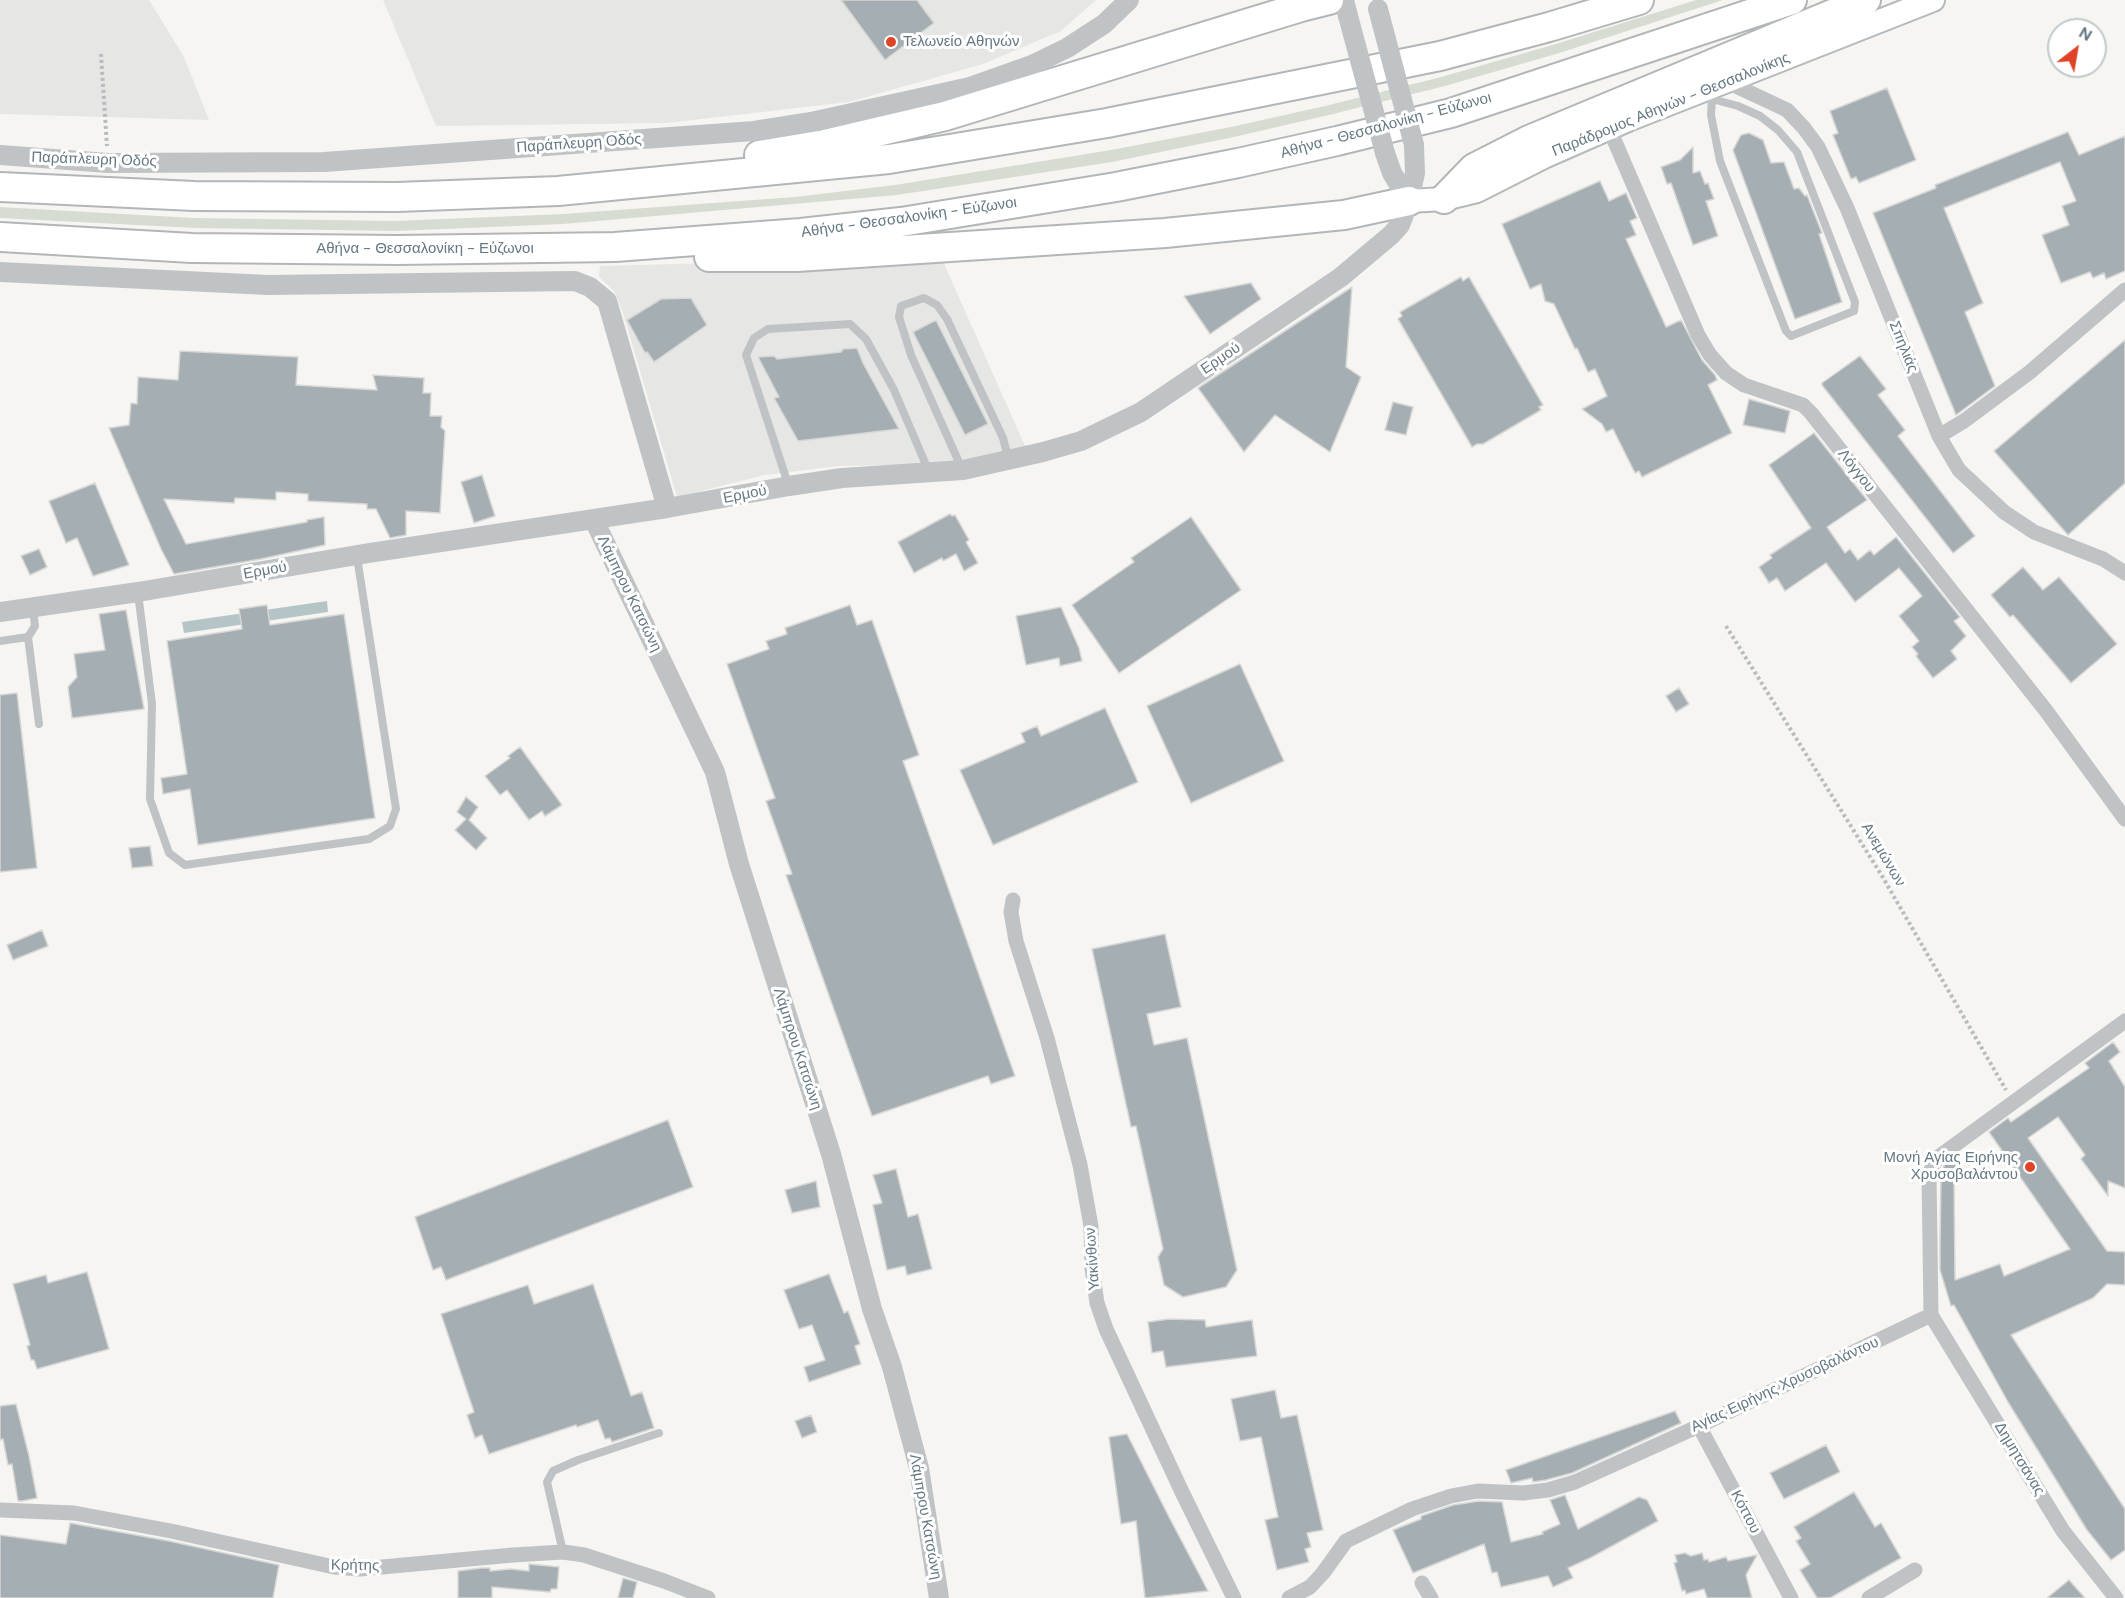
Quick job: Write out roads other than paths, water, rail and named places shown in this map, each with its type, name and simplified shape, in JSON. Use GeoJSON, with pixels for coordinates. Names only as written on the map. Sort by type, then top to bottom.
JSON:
{"type":"FeatureCollection","features":[{"type":"Feature","properties":{"kind":"highway"},"geometry":{"type":"LineString","coordinates":[[0,187],[194,196],[397,197],[558,191],[889,159],[1118,121],[1440,56],[1639,0]]}},
{"type":"Feature","properties":{"kind":"highway","name":"Αθήνα - Θεσσαλονίκη - Εύζωνοι"},"geometry":{"type":"LineString","coordinates":[[0,237],[192,248],[398,250],[615,247],[801,233],[901,222],[1238,163],[1451,112],[1792,0]]}},
{"type":"Feature","properties":{"kind":"highway"},"geometry":{"type":"LineString","coordinates":[[1444,199],[1474,168],[1529,140],[1866,0]]}},
{"type":"Feature","properties":{"kind":"highway"},"geometry":{"type":"LineString","coordinates":[[611,186],[732,160],[825,144],[945,116],[1300,7],[1340,5]]}},
{"type":"Feature","properties":{"kind":"highway"},"geometry":{"type":"LineString","coordinates":[[615,247],[706,257],[798,257],[1177,232],[1344,215],[1409,201]]}},
{"type":"Feature","properties":{"kind":"main road","name":"Παράδρομος Αθηνών - Θεσσαλονίκης"},"geometry":{"type":"LineString","coordinates":[[1409,201],[1444,199],[1477,191],[1608,128],[1717,88],[1933,0]]}},
{"type":"Feature","properties":{"kind":"street","name":"Παράπλευρη Οδός"},"geometry":{"type":"LineString","coordinates":[[0,155],[108,163],[324,162],[765,129],[811,122],[970,87],[1032,65],[1067,48],[1104,24],[1129,0]]}},
{"type":"Feature","properties":{"kind":"street"},"geometry":{"type":"LineString","coordinates":[[1340,5],[1392,173],[1409,201]]}},
{"type":"Feature","properties":{"kind":"street","name":"Ερμού"},"geometry":{"type":"LineString","coordinates":[[0,612],[594,520],[842,478],[930,474],[963,470],[1081,441],[1141,412],[1341,277],[1400,225],[1409,201],[1415,173],[1414,144],[1377,5]]}},
{"type":"Feature","properties":{"kind":"street","name":"Σπηλιάς"},"geometry":{"type":"LineString","coordinates":[[1717,88],[1763,97],[1787,110],[1818,147],[1840,192],[1938,436],[1959,470],[2004,512],[2034,532],[2103,559],[2125,573]]}},
{"type":"Feature","properties":{"kind":"street","name":"Λόγγου"},"geometry":{"type":"LineString","coordinates":[[1608,128],[1698,335],[1710,355],[1725,373],[1744,384],[1803,405],[1811,413],[2047,712],[2125,819]]}},
{"type":"Feature","properties":{"kind":"street"},"geometry":{"type":"LineString","coordinates":[[0,272],[268,285],[575,281],[591,287],[607,301],[667,508]]}},
{"type":"Feature","properties":{"kind":"street"},"geometry":{"type":"LineString","coordinates":[[1938,436],[1964,421],[2030,372],[2125,290]]}},
{"type":"Feature","properties":{"kind":"street","name":"Λάμπρου Κατσώνη"},"geometry":{"type":"LineString","coordinates":[[594,520],[715,772],[739,864],[831,1154],[872,1309],[892,1367],[919,1468],[939,1598]]}},
{"type":"Feature","properties":{"kind":"street","name":"Υακίνθων"},"geometry":{"type":"LineString","coordinates":[[1013,900],[1011,912],[1016,941],[1047,1038],[1080,1165],[1091,1226],[1092,1268],[1097,1303],[1131,1384],[1234,1598]]}},
{"type":"Feature","properties":{"kind":"street"},"geometry":{"type":"LineString","coordinates":[[1931,1315],[1929,1174],[1941,1153],[2125,1021]]}},
{"type":"Feature","properties":{"kind":"street","name":"Αγίας Ειρήνης Χρυσοβαλάντου"},"geometry":{"type":"LineString","coordinates":[[1289,1598],[1310,1587],[1346,1541],[1412,1509],[1451,1496],[1478,1491],[1523,1493],[1548,1490],[1575,1482],[1699,1426],[1931,1315]]}},
{"type":"Feature","properties":{"kind":"street","name":"Δημητσάνας"},"geometry":{"type":"LineString","coordinates":[[1931,1315],[2063,1531],[2116,1598]]}},
{"type":"Feature","properties":{"kind":"street","name":"Κόττου"},"geometry":{"type":"LineString","coordinates":[[1699,1426],[1791,1598]]}},
{"type":"Feature","properties":{"kind":"street","name":"Κρήτης"},"geometry":{"type":"LineString","coordinates":[[0,1510],[74,1513],[171,1531],[334,1567],[360,1569],[563,1552],[584,1555],[708,1598]]}},
{"type":"Feature","properties":{"kind":"street"},"geometry":{"type":"LineString","coordinates":[[1869,1598],[1915,1570]]}},
{"type":"Feature","properties":{"kind":"street"},"geometry":{"type":"LineString","coordinates":[[1422,1583],[1431,1598]]}},
{"type":"Feature","properties":{"kind":"lane"},"geometry":{"type":"LineString","coordinates":[[1717,88],[1738,106],[1760,116],[1778,130],[1797,152],[1855,302],[1854,311],[1791,336],[1786,331],[1720,161],[1711,115],[1717,88]]}},
{"type":"Feature","properties":{"kind":"lane"},"geometry":{"type":"LineString","coordinates":[[963,470],[911,355],[899,317],[901,306],[924,298],[937,305],[947,319],[1003,438],[1009,460]]}},
{"type":"Feature","properties":{"kind":"lane"},"geometry":{"type":"LineString","coordinates":[[789,486],[746,355],[754,338],[768,328],[849,324],[866,339],[894,390],[930,474]]}},
{"type":"Feature","properties":{"kind":"lane"},"geometry":{"type":"LineString","coordinates":[[138,592],[152,704],[150,799],[169,853],[185,865],[369,838],[390,826],[396,809],[356,556]]}},
{"type":"Feature","properties":{"kind":"lane"},"geometry":{"type":"LineString","coordinates":[[33,608],[34,626],[28,637],[39,724]]}},
{"type":"Feature","properties":{"kind":"lane"},"geometry":{"type":"LineString","coordinates":[[0,641],[28,637]]}},
{"type":"Feature","properties":{"kind":"lane"},"geometry":{"type":"LineString","coordinates":[[563,1552],[547,1482],[553,1471],[578,1460],[659,1433]]}},
{"type":"Feature","properties":{"kind":"place","name":"Τελωνείο Αθηνών"},"geometry":{"type":"Point","coordinates":[891,42]}},
{"type":"Feature","properties":{"kind":"place","name":"Μονή Αγίας Ειρήνης Χρυσοβαλάντου"},"geometry":{"type":"Point","coordinates":[2030,1167]}}]}
